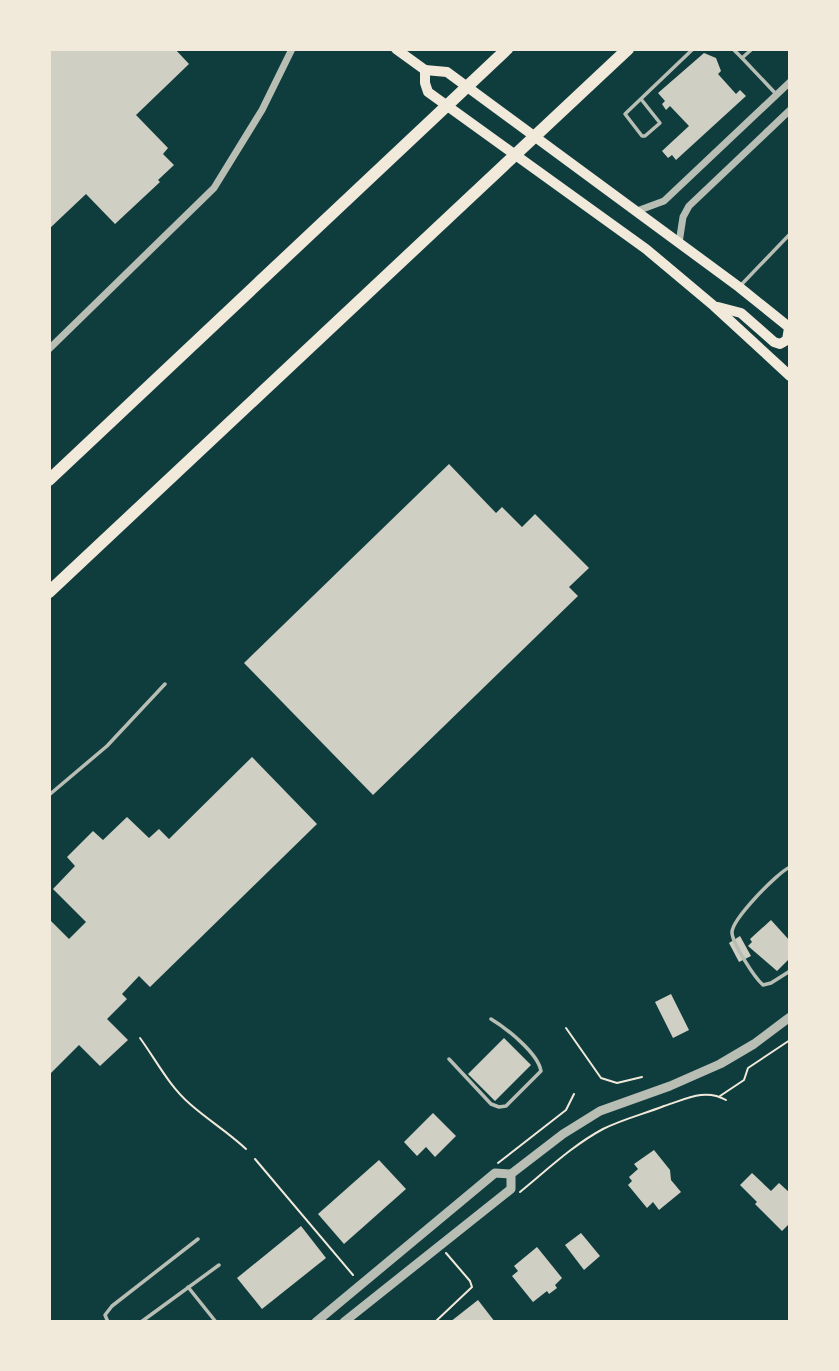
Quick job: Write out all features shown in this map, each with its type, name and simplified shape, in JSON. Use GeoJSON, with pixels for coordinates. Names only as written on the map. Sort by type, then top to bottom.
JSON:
{"type":"FeatureCollection","features":[{"type":"Feature","properties":{"kind":"highway"},"geometry":{"type":"LineString","coordinates":[[49,480],[507,49]]}},
{"type":"Feature","properties":{"kind":"highway"},"geometry":{"type":"LineString","coordinates":[[49,592],[628,49]]}},
{"type":"Feature","properties":{"kind":"main road"},"geometry":{"type":"LineString","coordinates":[[396,49],[422,67],[447,72],[740,287],[790,328],[787,340],[780,344],[774,342],[741,313],[714,306]]}},
{"type":"Feature","properties":{"kind":"main road"},"geometry":{"type":"LineString","coordinates":[[402,49],[422,67],[428,92],[646,249],[714,306],[790,376]]}},
{"type":"Feature","properties":{"kind":"street"},"geometry":{"type":"LineString","coordinates":[[49,349],[214,188],[262,110],[292,49]]}},
{"type":"Feature","properties":{"kind":"street"},"geometry":{"type":"LineString","coordinates":[[637,211],[664,201],[789,83]]}},
{"type":"Feature","properties":{"kind":"street"},"geometry":{"type":"LineString","coordinates":[[679,243],[683,217],[689,206],[790,110]]}},
{"type":"Feature","properties":{"kind":"street"},"geometry":{"type":"LineString","coordinates":[[316,1322],[495,1174],[512,1174],[581,1122],[600,1111],[670,1086],[720,1064],[790,1017]]}},
{"type":"Feature","properties":{"kind":"street"},"geometry":{"type":"LineString","coordinates":[[344,1322],[511,1189],[512,1174]]}},
{"type":"Feature","properties":{"kind":"lane"},"geometry":{"type":"LineString","coordinates":[[641,99],[660,123],[645,136],[624,116],[641,99],[693,49]]}},
{"type":"Feature","properties":{"kind":"lane"},"geometry":{"type":"LineString","coordinates":[[733,49],[777,94]]}},
{"type":"Feature","properties":{"kind":"lane"},"geometry":{"type":"LineString","coordinates":[[741,58],[752,49]]}},
{"type":"Feature","properties":{"kind":"lane"},"geometry":{"type":"LineString","coordinates":[[740,287],[746,277],[790,234]]}},
{"type":"Feature","properties":{"kind":"lane"},"geometry":{"type":"LineString","coordinates":[[49,795],[107,746],[165,684]]}},
{"type":"Feature","properties":{"kind":"lane"},"geometry":{"type":"LineString","coordinates":[[790,867],[734,922],[732,934],[755,978],[763,985],[771,984],[790,971]]}},
{"type":"Feature","properties":{"kind":"lane"},"geometry":{"type":"LineString","coordinates":[[449,1059],[491,1104],[506,1106],[541,1071],[539,1061],[491,1019]]}},
{"type":"Feature","properties":{"kind":"lane"},"geometry":{"type":"LineString","coordinates":[[108,1322],[104,1315],[112,1306],[198,1239]]}},
{"type":"Feature","properties":{"kind":"lane"},"geometry":{"type":"LineString","coordinates":[[141,1322],[219,1265]]}},
{"type":"Feature","properties":{"kind":"lane"},"geometry":{"type":"LineString","coordinates":[[188,1287],[216,1322]]}},
{"type":"Feature","properties":{"kind":"path"},"geometry":{"type":"LineString","coordinates":[[566,1028],[601,1078],[617,1083],[642,1077]]}},
{"type":"Feature","properties":{"kind":"path"},"geometry":{"type":"LineString","coordinates":[[140,1038],[169,1081],[190,1104],[231,1134],[246,1149]]}},
{"type":"Feature","properties":{"kind":"path"},"geometry":{"type":"LineString","coordinates":[[719,1096],[744,1080],[748,1068],[790,1040]]}},
{"type":"Feature","properties":{"kind":"path"},"geometry":{"type":"LineString","coordinates":[[517,1194],[578,1144],[603,1129],[697,1094],[719,1096],[726,1100]]}},
{"type":"Feature","properties":{"kind":"path"},"geometry":{"type":"LineString","coordinates":[[255,1159],[356,1279]]}},
{"type":"Feature","properties":{"kind":"path"},"geometry":{"type":"LineString","coordinates":[[435,1322],[472,1287],[446,1252]]}},
{"type":"Feature","properties":{"kind":"building"},"geometry":{"type":"Polygon","coordinates":[[[49,49],[175,49],[189,64],[136,115],[168,148],[163,154],[174,165],[158,180],[160,182],[115,224],[86,194],[49,229],[49,49]]]}},
{"type":"Feature","properties":{"kind":"building"},"geometry":{"type":"Polygon","coordinates":[[[704,53],[716,58],[721,71],[718,74],[736,94],[740,90],[746,96],[676,160],[672,155],[668,158],[662,151],[689,126],[670,106],[666,110],[662,104],[665,101],[658,93],[704,53]]]}},
{"type":"Feature","properties":{"kind":"building"},"geometry":{"type":"Polygon","coordinates":[[[449,464],[496,513],[502,507],[522,527],[535,514],[589,568],[569,587],[578,596],[373,795],[244,663],[449,464]]]}},
{"type":"Feature","properties":{"kind":"building"},"geometry":{"type":"Polygon","coordinates":[[[252,757],[317,824],[150,987],[139,976],[122,994],[127,999],[107,1019],[128,1040],[100,1066],[79,1045],[49,1075],[49,919],[69,939],[86,922],[53,889],[75,866],[67,857],[93,831],[103,840],[127,817],[149,838],[159,829],[169,839],[252,757]]]}},
{"type":"Feature","properties":{"kind":"building"},"geometry":{"type":"Polygon","coordinates":[[[771,920],[790,941],[790,958],[777,971],[748,946],[752,942],[750,939],[771,920]]]}},
{"type":"Feature","properties":{"kind":"building"},"geometry":{"type":"Polygon","coordinates":[[[740,936],[751,956],[739,962],[729,943],[740,936]]]}},
{"type":"Feature","properties":{"kind":"building"},"geometry":{"type":"Polygon","coordinates":[[[671,994],[689,1030],[673,1038],[655,1002],[671,994]]]}},
{"type":"Feature","properties":{"kind":"building"},"geometry":{"type":"Polygon","coordinates":[[[504,1038],[531,1065],[495,1101],[468,1074],[504,1038]]]}},
{"type":"Feature","properties":{"kind":"building"},"geometry":{"type":"Polygon","coordinates":[[[433,1113],[456,1136],[435,1157],[426,1147],[417,1156],[404,1142],[433,1113]]]}},
{"type":"Feature","properties":{"kind":"building"},"geometry":{"type":"Polygon","coordinates":[[[654,1150],[670,1170],[671,1180],[681,1192],[659,1210],[653,1202],[647,1208],[628,1185],[632,1181],[629,1177],[638,1169],[634,1164],[654,1150]]]}},
{"type":"Feature","properties":{"kind":"building"},"geometry":{"type":"Polygon","coordinates":[[[379,1160],[406,1189],[344,1244],[318,1214],[379,1160]]]}},
{"type":"Feature","properties":{"kind":"building"},"geometry":{"type":"Polygon","coordinates":[[[752,1173],[771,1191],[779,1183],[790,1193],[790,1223],[782,1231],[740,1185],[752,1173]]]}},
{"type":"Feature","properties":{"kind":"building"},"geometry":{"type":"Polygon","coordinates":[[[301,1226],[326,1258],[262,1309],[237,1278],[301,1226]]]}},
{"type":"Feature","properties":{"kind":"building"},"geometry":{"type":"Polygon","coordinates":[[[581,1233],[600,1256],[584,1270],[565,1245],[581,1233]]]}},
{"type":"Feature","properties":{"kind":"building"},"geometry":{"type":"Polygon","coordinates":[[[537,1247],[562,1278],[555,1285],[557,1288],[549,1294],[547,1291],[533,1302],[512,1276],[518,1271],[514,1266],[537,1247]]]}},
{"type":"Feature","properties":{"kind":"building"},"geometry":{"type":"Polygon","coordinates":[[[478,1300],[495,1322],[450,1322],[478,1300]]]}}]}
